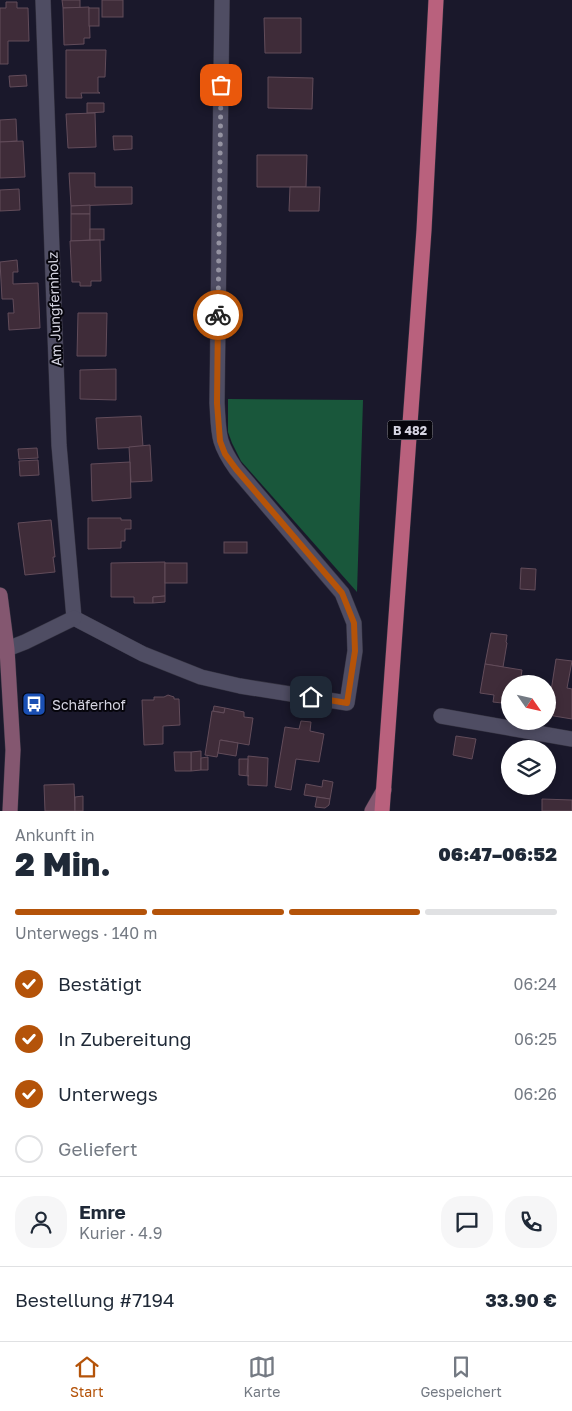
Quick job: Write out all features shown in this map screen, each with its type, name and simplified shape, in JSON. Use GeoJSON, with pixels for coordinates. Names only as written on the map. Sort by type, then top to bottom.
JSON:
{"type":"FeatureCollection","features":[{"type":"Feature","properties":{"kind":"main road","name":"B 482"},"geometry":{"type":"LineString","coordinates":[[382,811],[424,230],[436,0]]}},
{"type":"Feature","properties":{"kind":"street","name":"Am Jungfernholz"},"geometry":{"type":"LineString","coordinates":[[43,0],[59,445],[74,618]]}},
{"type":"Feature","properties":{"kind":"street"},"geometry":{"type":"LineString","coordinates":[[7,649],[74,618],[143,654],[201,677],[240,686],[347,703],[355,651],[354,623],[342,593],[236,469],[225,454],[220,441],[217,403],[222,0]]}},
{"type":"Feature","properties":{"kind":"street"},"geometry":{"type":"LineString","coordinates":[[0,595],[7,649],[13,750],[10,811]]}},
{"type":"Feature","properties":{"kind":"street"},"geometry":{"type":"LineString","coordinates":[[441,716],[572,739]]}},
{"type":"Feature","properties":{"kind":"street"},"geometry":{"type":"LineString","coordinates":[[372,811],[384,790]]}},
{"type":"Feature","properties":{"kind":"green space"},"geometry":{"type":"Polygon","coordinates":[[[228,399],[363,400],[357,592],[241,461],[228,432],[228,399]]]}},
{"type":"Feature","properties":{"kind":"building"},"geometry":{"type":"Polygon","coordinates":[[[62,0],[80,0],[80,8],[63,8],[62,0]]]}},
{"type":"Feature","properties":{"kind":"building"},"geometry":{"type":"Polygon","coordinates":[[[102,0],[123,0],[123,17],[102,17],[102,0]]]}},
{"type":"Feature","properties":{"kind":"building"},"geometry":{"type":"Polygon","coordinates":[[[6,2],[17,2],[17,8],[28,8],[29,41],[8,41],[8,64],[0,64],[0,8],[6,8],[6,2]]]}},
{"type":"Feature","properties":{"kind":"building"},"geometry":{"type":"Polygon","coordinates":[[[89,7],[90,38],[84,38],[84,44],[64,45],[63,8],[89,7]]]}},
{"type":"Feature","properties":{"kind":"building"},"geometry":{"type":"Polygon","coordinates":[[[89,8],[99,8],[99,26],[89,26],[89,8]]]}},
{"type":"Feature","properties":{"kind":"building"},"geometry":{"type":"Polygon","coordinates":[[[264,18],[301,18],[301,53],[265,53],[264,18]]]}},
{"type":"Feature","properties":{"kind":"building"},"geometry":{"type":"Polygon","coordinates":[[[66,50],[106,50],[105,77],[98,77],[98,92],[100,93],[81,93],[82,98],[66,98],[66,50]]]}},
{"type":"Feature","properties":{"kind":"building"},"geometry":{"type":"Polygon","coordinates":[[[26,75],[27,86],[10,87],[9,76],[26,75]]]}},
{"type":"Feature","properties":{"kind":"building"},"geometry":{"type":"Polygon","coordinates":[[[268,77],[313,78],[312,109],[268,108],[268,77]]]}},
{"type":"Feature","properties":{"kind":"building"},"geometry":{"type":"Polygon","coordinates":[[[87,103],[104,103],[104,112],[87,113],[87,103]]]}},
{"type":"Feature","properties":{"kind":"building"},"geometry":{"type":"Polygon","coordinates":[[[95,113],[96,147],[68,148],[66,114],[95,113]]]}},
{"type":"Feature","properties":{"kind":"building"},"geometry":{"type":"Polygon","coordinates":[[[16,119],[17,141],[0,142],[0,120],[16,119]]]}},
{"type":"Feature","properties":{"kind":"building"},"geometry":{"type":"Polygon","coordinates":[[[113,136],[132,136],[132,149],[114,150],[113,136]]]}},
{"type":"Feature","properties":{"kind":"building"},"geometry":{"type":"Polygon","coordinates":[[[23,141],[25,177],[0,178],[0,142],[23,141]]]}},
{"type":"Feature","properties":{"kind":"building"},"geometry":{"type":"Polygon","coordinates":[[[257,155],[307,155],[306,187],[257,187],[257,155]]]}},
{"type":"Feature","properties":{"kind":"building"},"geometry":{"type":"Polygon","coordinates":[[[69,173],[95,173],[95,187],[132,187],[132,204],[71,206],[69,173]]]}},
{"type":"Feature","properties":{"kind":"building"},"geometry":{"type":"Polygon","coordinates":[[[290,187],[320,187],[319,211],[289,211],[290,187]]]}},
{"type":"Feature","properties":{"kind":"building"},"geometry":{"type":"Polygon","coordinates":[[[19,189],[20,210],[0,211],[0,190],[19,189]]]}},
{"type":"Feature","properties":{"kind":"building"},"geometry":{"type":"Polygon","coordinates":[[[90,205],[90,214],[71,214],[71,206],[90,205]]]}},
{"type":"Feature","properties":{"kind":"building"},"geometry":{"type":"Polygon","coordinates":[[[71,214],[90,214],[90,240],[71,241],[71,214]]]}},
{"type":"Feature","properties":{"kind":"building"},"geometry":{"type":"Polygon","coordinates":[[[90,229],[104,229],[104,240],[90,240],[90,229]]]}},
{"type":"Feature","properties":{"kind":"building"},"geometry":{"type":"Polygon","coordinates":[[[100,240],[101,281],[91,281],[91,286],[80,286],[80,282],[72,282],[70,241],[100,240]]]}},
{"type":"Feature","properties":{"kind":"building"},"geometry":{"type":"Polygon","coordinates":[[[17,260],[18,272],[13,272],[13,284],[38,283],[40,328],[9,330],[8,313],[14,313],[13,299],[2,299],[0,262],[17,260]]]}},
{"type":"Feature","properties":{"kind":"building"},"geometry":{"type":"Polygon","coordinates":[[[78,313],[107,313],[106,356],[77,356],[78,313]]]}},
{"type":"Feature","properties":{"kind":"building"},"geometry":{"type":"Polygon","coordinates":[[[116,369],[116,400],[80,399],[80,370],[116,369]]]}},
{"type":"Feature","properties":{"kind":"building"},"geometry":{"type":"Polygon","coordinates":[[[141,416],[143,447],[98,449],[96,418],[141,416]]]}},
{"type":"Feature","properties":{"kind":"building"},"geometry":{"type":"Polygon","coordinates":[[[150,445],[152,481],[131,482],[129,447],[150,445]]]}},
{"type":"Feature","properties":{"kind":"building"},"geometry":{"type":"Polygon","coordinates":[[[37,448],[38,458],[19,459],[18,449],[37,448]]]}},
{"type":"Feature","properties":{"kind":"building"},"geometry":{"type":"Polygon","coordinates":[[[38,460],[39,475],[20,476],[19,461],[38,460]]]}},
{"type":"Feature","properties":{"kind":"building"},"geometry":{"type":"Polygon","coordinates":[[[130,462],[131,498],[92,501],[91,464],[130,462]]]}},
{"type":"Feature","properties":{"kind":"building"},"geometry":{"type":"Polygon","coordinates":[[[88,518],[121,518],[121,520],[131,520],[131,529],[125,529],[125,541],[121,541],[121,548],[88,549],[88,518]]]}},
{"type":"Feature","properties":{"kind":"building"},"geometry":{"type":"Polygon","coordinates":[[[51,520],[55,572],[25,575],[18,523],[51,520]]]}},
{"type":"Feature","properties":{"kind":"building"},"geometry":{"type":"Polygon","coordinates":[[[224,542],[247,542],[247,553],[224,553],[224,542]]]}},
{"type":"Feature","properties":{"kind":"building"},"geometry":{"type":"Polygon","coordinates":[[[165,562],[165,596],[153,597],[153,603],[134,603],[134,597],[111,597],[111,563],[165,562]]]}},
{"type":"Feature","properties":{"kind":"building"},"geometry":{"type":"Polygon","coordinates":[[[165,563],[187,563],[187,583],[165,583],[165,563]]]}},
{"type":"Feature","properties":{"kind":"building"},"geometry":{"type":"Polygon","coordinates":[[[521,568],[536,569],[535,590],[520,589],[521,568]]]}},
{"type":"Feature","properties":{"kind":"building"},"geometry":{"type":"Polygon","coordinates":[[[165,596],[165,602],[153,603],[153,597],[165,596]]]}},
{"type":"Feature","properties":{"kind":"building"},"geometry":{"type":"Polygon","coordinates":[[[491,633],[507,635],[503,667],[485,664],[491,633]]]}},
{"type":"Feature","properties":{"kind":"building"},"geometry":{"type":"Polygon","coordinates":[[[556,659],[572,661],[567,688],[572,689],[572,719],[556,716],[556,675],[554,675],[556,659]]]}},
{"type":"Feature","properties":{"kind":"building"},"geometry":{"type":"Polygon","coordinates":[[[485,664],[522,670],[521,675],[501,675],[501,703],[493,702],[494,695],[480,693],[485,664]]]}},
{"type":"Feature","properties":{"kind":"building"},"geometry":{"type":"Polygon","coordinates":[[[168,695],[174,697],[174,699],[179,699],[180,725],[163,726],[163,744],[144,745],[142,700],[154,700],[154,697],[168,695]]]}},
{"type":"Feature","properties":{"kind":"building"},"geometry":{"type":"Polygon","coordinates":[[[214,706],[225,708],[224,713],[213,711],[214,706]]]}},
{"type":"Feature","properties":{"kind":"building"},"geometry":{"type":"Polygon","coordinates":[[[225,708],[244,712],[244,717],[253,718],[249,745],[221,740],[217,757],[205,755],[212,711],[224,713],[225,708]]]}},
{"type":"Feature","properties":{"kind":"building"},"geometry":{"type":"Polygon","coordinates":[[[301,721],[311,722],[310,731],[324,734],[319,762],[296,759],[291,790],[275,787],[285,727],[299,729],[301,721]]]}},
{"type":"Feature","properties":{"kind":"building"},"geometry":{"type":"Polygon","coordinates":[[[456,736],[476,739],[472,759],[453,755],[456,736]]]}},
{"type":"Feature","properties":{"kind":"building"},"geometry":{"type":"Polygon","coordinates":[[[220,740],[238,743],[236,756],[218,753],[220,740]]]}},
{"type":"Feature","properties":{"kind":"building"},"geometry":{"type":"Polygon","coordinates":[[[201,751],[201,770],[191,771],[191,752],[201,751]]]}},
{"type":"Feature","properties":{"kind":"building"},"geometry":{"type":"Polygon","coordinates":[[[174,752],[191,752],[191,771],[175,771],[174,752]]]}},
{"type":"Feature","properties":{"kind":"building"},"geometry":{"type":"Polygon","coordinates":[[[248,756],[268,758],[267,786],[248,785],[248,756]]]}},
{"type":"Feature","properties":{"kind":"building"},"geometry":{"type":"Polygon","coordinates":[[[208,757],[208,770],[201,770],[201,758],[208,757]]]}},
{"type":"Feature","properties":{"kind":"building"},"geometry":{"type":"Polygon","coordinates":[[[239,759],[248,759],[247,775],[249,776],[239,775],[239,759]]]}},
{"type":"Feature","properties":{"kind":"building"},"geometry":{"type":"Polygon","coordinates":[[[323,780],[333,782],[330,799],[304,795],[306,784],[322,787],[323,780]]]}},
{"type":"Feature","properties":{"kind":"building"},"geometry":{"type":"Polygon","coordinates":[[[74,784],[75,811],[45,811],[44,785],[74,784]]]}},
{"type":"Feature","properties":{"kind":"building"},"geometry":{"type":"Polygon","coordinates":[[[83,796],[83,811],[75,811],[75,797],[83,796]]]}},
{"type":"Feature","properties":{"kind":"building"},"geometry":{"type":"Polygon","coordinates":[[[317,797],[330,799],[329,805],[325,808],[315,807],[317,797]]]}},
{"type":"Feature","properties":{"kind":"building"},"geometry":{"type":"Polygon","coordinates":[[[542,799],[572,800],[572,811],[542,811],[542,799]]]}},
{"type":"Feature","properties":{"kind":"way so far"},"geometry":{"type":"LineString","coordinates":[[218,315],[221,85]]}},
{"type":"Feature","properties":{"kind":"place","name":"Schäferhof"},"geometry":{"type":"Point","coordinates":[34,704]}},
{"type":"Feature","properties":{"kind":"route"},"geometry":{"type":"LineString","coordinates":[[218,315],[217,403],[220,441],[225,454],[342,593],[354,623],[355,651],[347,703],[311,697]]}}]}
